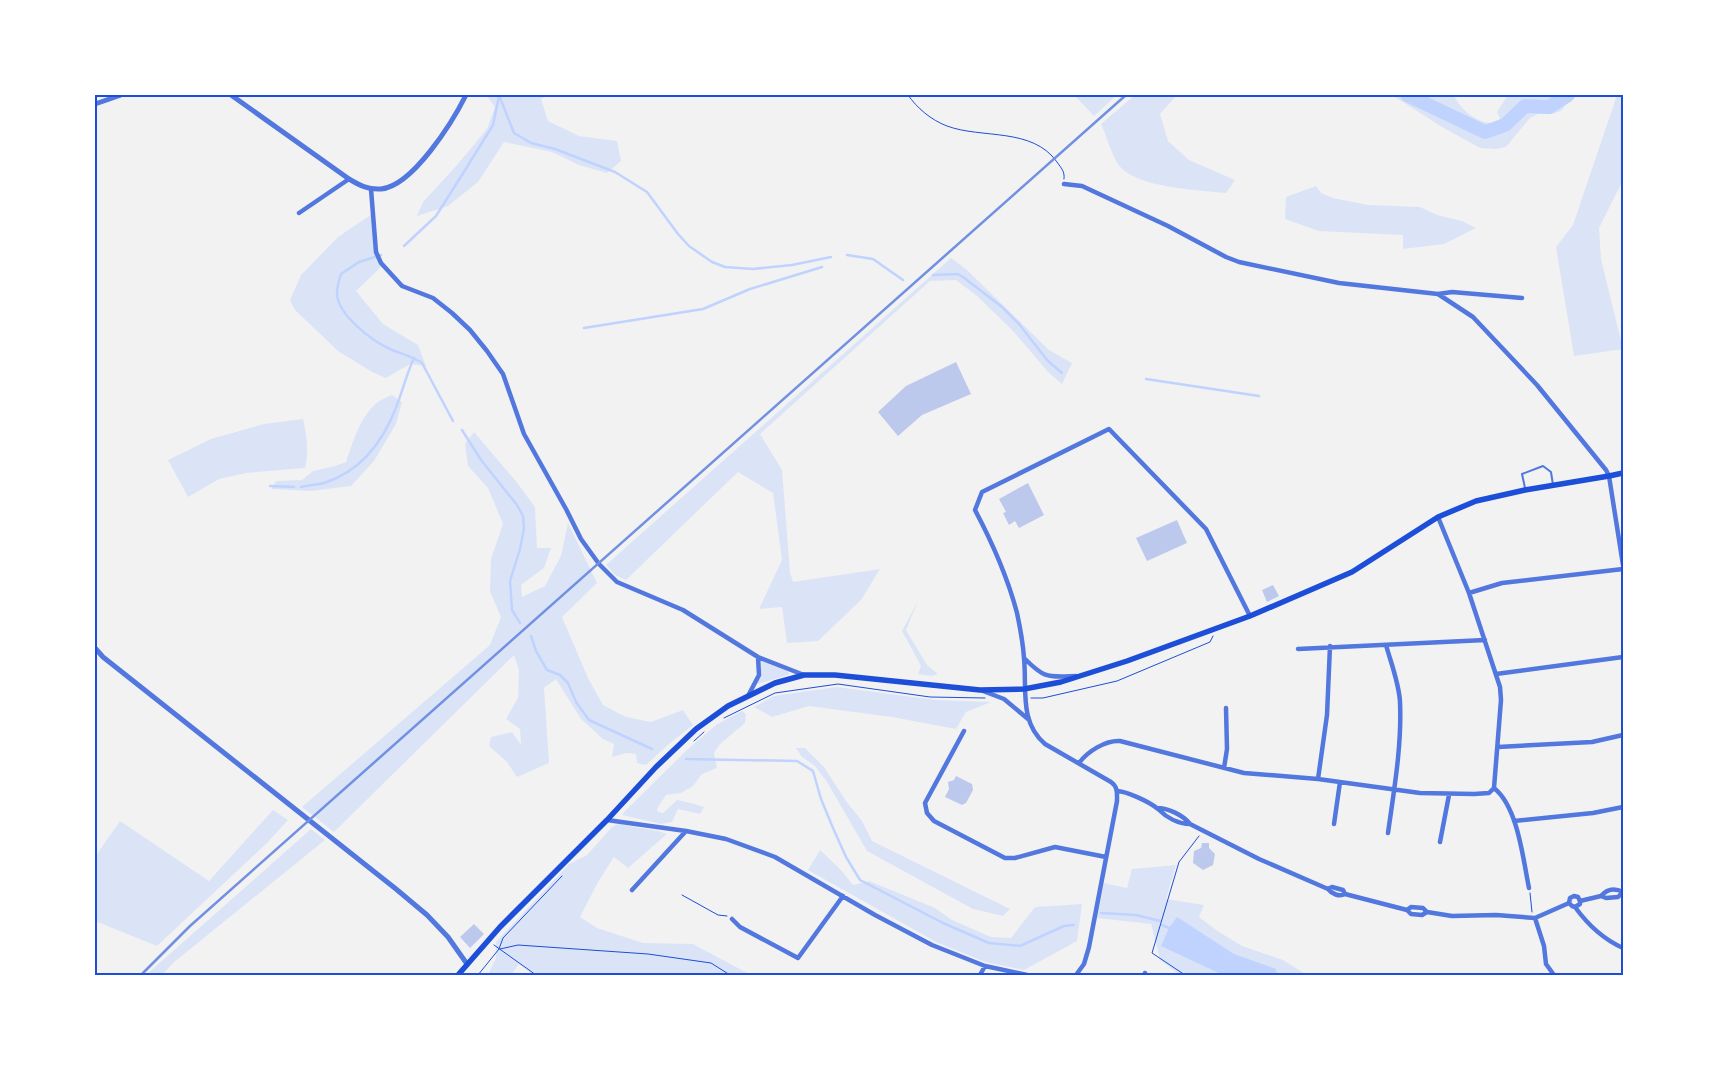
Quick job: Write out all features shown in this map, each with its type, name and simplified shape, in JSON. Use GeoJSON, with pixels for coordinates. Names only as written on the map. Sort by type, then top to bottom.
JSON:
{"type":"FeatureCollection","features":[{"type":"Feature","properties":{"kind":"main road"},"geometry":{"type":"LineString","coordinates":[[458,975],[488,939],[696,728],[728,706],[775,683],[804,675],[836,675],[980,690],[1024,688],[1061,682],[1214,631],[1352,572],[1438,518],[1476,501],[1623,472]]}},
{"type":"Feature","properties":{"kind":"street"},"geometry":{"type":"LineString","coordinates":[[95,104],[121,95]]}},
{"type":"Feature","properties":{"kind":"street"},"geometry":{"type":"LineString","coordinates":[[231,95],[348,179],[371,189],[384,189],[411,172],[449,126],[466,95]]}},
{"type":"Feature","properties":{"kind":"street"},"geometry":{"type":"LineString","coordinates":[[299,213],[348,179]]}},
{"type":"Feature","properties":{"kind":"street"},"geometry":{"type":"LineString","coordinates":[[1064,184],[1082,186],[1160,222],[1239,262],[1339,283],[1438,294],[1452,292],[1522,298]]}},
{"type":"Feature","properties":{"kind":"street"},"geometry":{"type":"LineString","coordinates":[[371,189],[376,252],[381,263],[402,286],[433,298],[452,313],[488,351],[503,374],[524,434],[581,539],[593,557],[612,578],[622,585],[683,610],[758,657],[804,675]]}},
{"type":"Feature","properties":{"kind":"street"},"geometry":{"type":"LineString","coordinates":[[1438,294],[1473,317],[1527,374],[1606,470],[1609,476],[1623,565]]}},
{"type":"Feature","properties":{"kind":"street"},"geometry":{"type":"LineString","coordinates":[[1076,975],[1084,964],[1118,801],[1117,791],[1114,784],[1037,737],[1028,719],[1024,688],[1024,658],[1017,614],[1000,560],[975,510],[978,499],[982,492],[1109,429],[1206,528],[1250,616]]}},
{"type":"Feature","properties":{"kind":"street"},"geometry":{"type":"LineString","coordinates":[[1079,763],[1084,757],[1112,740],[1244,773],[1318,779],[1394,790],[1449,795],[1489,793],[1494,788],[1501,700],[1496,674],[1469,593],[1438,518]]}},
{"type":"Feature","properties":{"kind":"street"},"geometry":{"type":"LineString","coordinates":[[1469,593],[1502,583],[1623,569]]}},
{"type":"Feature","properties":{"kind":"street"},"geometry":{"type":"LineString","coordinates":[[1298,648],[1485,640]]}},
{"type":"Feature","properties":{"kind":"street"},"geometry":{"type":"LineString","coordinates":[[1386,645],[1400,700],[1394,790],[1388,833]]}},
{"type":"Feature","properties":{"kind":"street"},"geometry":{"type":"LineString","coordinates":[[1318,779],[1327,715],[1330,646]]}},
{"type":"Feature","properties":{"kind":"street"},"geometry":{"type":"LineString","coordinates":[[95,648],[103,657],[175,716],[326,833],[427,915],[448,937],[468,964]]}},
{"type":"Feature","properties":{"kind":"street"},"geometry":{"type":"LineString","coordinates":[[748,696],[759,675],[758,657]]}},
{"type":"Feature","properties":{"kind":"street"},"geometry":{"type":"LineString","coordinates":[[1024,658],[1039,672],[1049,677],[1086,675]]}},
{"type":"Feature","properties":{"kind":"street"},"geometry":{"type":"LineString","coordinates":[[1496,674],[1623,658]]}},
{"type":"Feature","properties":{"kind":"street"},"geometry":{"type":"LineString","coordinates":[[980,690],[1004,699],[1028,719]]}},
{"type":"Feature","properties":{"kind":"street"},"geometry":{"type":"LineString","coordinates":[[1224,768],[1227,749],[1226,708]]}},
{"type":"Feature","properties":{"kind":"street"},"geometry":{"type":"LineString","coordinates":[[964,731],[924,803],[927,813],[934,821],[1006,858],[1015,858],[1055,847],[1106,857]]}},
{"type":"Feature","properties":{"kind":"street"},"geometry":{"type":"LineString","coordinates":[[1498,747],[1592,742],[1623,735]]}},
{"type":"Feature","properties":{"kind":"street"},"geometry":{"type":"LineString","coordinates":[[1334,824],[1340,782]]}},
{"type":"Feature","properties":{"kind":"street"},"geometry":{"type":"LineString","coordinates":[[1494,788],[1504,798],[1514,821],[1529,888]]}},
{"type":"Feature","properties":{"kind":"street"},"geometry":{"type":"LineString","coordinates":[[1117,791],[1125,792],[1157,808],[1161,813],[1182,824],[1190,824],[1259,859],[1328,889],[1331,893],[1341,896],[1345,894],[1407,910],[1411,914],[1422,915],[1427,912],[1452,916],[1496,915],[1535,918],[1569,903],[1570,898],[1574,896],[1578,897],[1580,901]]}},
{"type":"Feature","properties":{"kind":"street"},"geometry":{"type":"LineString","coordinates":[[1440,842],[1449,795]]}},
{"type":"Feature","properties":{"kind":"street"},"geometry":{"type":"LineString","coordinates":[[1514,821],[1593,813],[1623,807]]}},
{"type":"Feature","properties":{"kind":"street"},"geometry":{"type":"LineString","coordinates":[[606,820],[686,831],[726,839],[775,857],[875,915],[932,945],[985,966],[1027,975]]}},
{"type":"Feature","properties":{"kind":"street"},"geometry":{"type":"LineString","coordinates":[[632,890],[686,831]]}},
{"type":"Feature","properties":{"kind":"street"},"geometry":{"type":"LineString","coordinates":[[1575,907],[1580,904],[1580,901],[1601,896],[1606,898],[1618,897],[1623,892],[1617,889],[1605,891],[1601,896]]}},
{"type":"Feature","properties":{"kind":"street"},"geometry":{"type":"LineString","coordinates":[[732,919],[740,927],[798,958],[843,896]]}},
{"type":"Feature","properties":{"kind":"street"},"geometry":{"type":"LineString","coordinates":[[1569,903],[1575,907],[1587,923],[1614,944],[1623,948]]}},
{"type":"Feature","properties":{"kind":"street"},"geometry":{"type":"LineString","coordinates":[[1535,918],[1544,946],[1546,964],[1554,975]]}},
{"type":"Feature","properties":{"kind":"street"},"geometry":{"type":"LineString","coordinates":[[980,975],[985,966]]}},
{"type":"Feature","properties":{"kind":"lane"},"geometry":{"type":"LineString","coordinates":[[1525,490],[1522,474],[1543,466],[1552,472],[1553,485]]}},
{"type":"Feature","properties":{"kind":"path"},"geometry":{"type":"LineString","coordinates":[[908,95],[918,108],[945,125],[973,133],[1021,138],[1039,146],[1054,158],[1065,173],[1064,184]]}},
{"type":"Feature","properties":{"kind":"path"},"geometry":{"type":"LineString","coordinates":[[1025,698],[1043,698],[1117,681],[1210,642],[1214,631]]}},
{"type":"Feature","properties":{"kind":"path"},"geometry":{"type":"LineString","coordinates":[[721,720],[775,693],[838,684],[930,697],[989,698]]}},
{"type":"Feature","properties":{"kind":"path"},"geometry":{"type":"LineString","coordinates":[[693,742],[707,729]]}},
{"type":"Feature","properties":{"kind":"path"},"geometry":{"type":"LineString","coordinates":[[1185,975],[1152,953],[1179,862],[1202,831]]}},
{"type":"Feature","properties":{"kind":"path"},"geometry":{"type":"LineString","coordinates":[[478,975],[499,949],[503,938],[562,875]]}},
{"type":"Feature","properties":{"kind":"path"},"geometry":{"type":"LineString","coordinates":[[1529,888],[1532,912]]}},
{"type":"Feature","properties":{"kind":"path"},"geometry":{"type":"LineString","coordinates":[[682,895],[718,915],[728,916],[732,919]]}},
{"type":"Feature","properties":{"kind":"path"},"geometry":{"type":"LineString","coordinates":[[488,939],[536,975]]}},
{"type":"Feature","properties":{"kind":"path"},"geometry":{"type":"LineString","coordinates":[[499,949],[518,945],[648,954],[710,963],[730,975]]}},
{"type":"Feature","properties":{"kind":"shaded area"},"geometry":{"type":"Polygon","coordinates":[[[486,95],[548,95],[541,99],[548,121],[579,136],[617,141],[621,161],[607,173],[579,165],[552,152],[504,142],[478,182],[448,206],[417,216],[423,202],[487,129],[495,107],[486,95]]]}},
{"type":"Feature","properties":{"kind":"shaded area"},"geometry":{"type":"Polygon","coordinates":[[[1074,95],[1117,95],[1094,116],[1074,95]]]}},
{"type":"Feature","properties":{"kind":"shaded area"},"geometry":{"type":"Polygon","coordinates":[[[1135,95],[1177,95],[1160,114],[1168,141],[1189,160],[1235,180],[1226,193],[1184,189],[1152,183],[1126,172],[1118,164],[1101,124],[1135,95]]]}},
{"type":"Feature","properties":{"kind":"shaded area"},"geometry":{"type":"Polygon","coordinates":[[[1392,95],[1454,96],[1466,112],[1472,116],[1484,122],[1497,123],[1500,118],[1497,112],[1508,95],[1573,95],[1561,111],[1552,114],[1538,114],[1530,118],[1506,147],[1496,149],[1480,148],[1442,127],[1392,95]]]}},
{"type":"Feature","properties":{"kind":"shaded area"},"geometry":{"type":"Polygon","coordinates":[[[1617,95],[1623,95],[1623,180],[1599,228],[1601,259],[1623,349],[1574,356],[1556,247],[1573,225],[1617,95]]]}},
{"type":"Feature","properties":{"kind":"shaded area"},"geometry":{"type":"Polygon","coordinates":[[[1316,186],[1321,193],[1333,198],[1368,205],[1420,207],[1437,215],[1462,221],[1476,228],[1444,244],[1403,249],[1403,235],[1319,231],[1285,219],[1286,197],[1316,186]]]}},
{"type":"Feature","properties":{"kind":"shaded area"},"geometry":{"type":"Polygon","coordinates":[[[372,214],[374,251],[381,267],[356,291],[383,324],[418,345],[426,366],[410,364],[386,378],[372,372],[338,351],[295,310],[290,300],[301,275],[338,237],[372,214]]]}},
{"type":"Feature","properties":{"kind":"shaded area"},"geometry":{"type":"Polygon","coordinates":[[[951,258],[967,270],[1049,350],[1072,363],[1062,384],[1048,372],[1013,331],[977,296],[956,280],[930,281],[760,434],[782,470],[790,572],[793,582],[880,569],[861,600],[818,641],[787,643],[782,607],[759,609],[782,560],[773,493],[738,472],[626,580],[615,575],[606,565],[951,258]]]}},
{"type":"Feature","properties":{"kind":"shaded area"},"geometry":{"type":"Polygon","coordinates":[[[392,395],[402,402],[396,424],[374,461],[351,486],[311,491],[271,489],[276,481],[302,480],[313,471],[346,462],[354,438],[366,414],[378,402],[392,395]]]}},
{"type":"Feature","properties":{"kind":"shaded area"},"geometry":{"type":"Polygon","coordinates":[[[303,419],[307,444],[305,468],[246,473],[219,479],[188,497],[168,460],[211,439],[264,424],[303,419]]]}},
{"type":"Feature","properties":{"kind":"shaded area"},"geometry":{"type":"Polygon","coordinates":[[[474,432],[515,480],[535,507],[537,548],[551,548],[544,568],[521,585],[522,597],[545,586],[561,556],[568,523],[597,583],[562,617],[588,678],[603,705],[626,717],[651,722],[683,710],[693,725],[646,765],[637,763],[636,754],[626,753],[612,757],[614,744],[603,739],[581,719],[556,679],[544,688],[549,763],[517,777],[507,762],[489,746],[491,737],[512,732],[521,745],[520,729],[506,719],[518,698],[519,670],[514,655],[334,832],[302,807],[490,645],[501,617],[490,591],[491,559],[503,524],[488,488],[468,466],[465,444],[474,432]]]}},
{"type":"Feature","properties":{"kind":"shaded area"},"geometry":{"type":"Polygon","coordinates":[[[918,601],[906,630],[927,665],[938,674],[932,676],[918,674],[921,666],[902,631],[918,601]]]}},
{"type":"Feature","properties":{"kind":"shaded area"},"geometry":{"type":"Polygon","coordinates":[[[760,660],[786,670],[789,673],[788,675],[754,685],[761,674],[760,660]]]}},
{"type":"Feature","properties":{"kind":"shaded area"},"geometry":{"type":"Polygon","coordinates":[[[837,687],[936,700],[991,702],[966,712],[956,729],[892,717],[809,706],[772,717],[754,707],[774,696],[837,687]]]}},
{"type":"Feature","properties":{"kind":"shaded area"},"geometry":{"type":"Polygon","coordinates":[[[742,711],[746,714],[745,723],[720,744],[714,753],[717,768],[702,774],[693,786],[681,793],[666,795],[657,809],[658,812],[663,813],[677,800],[704,807],[700,814],[678,809],[672,822],[661,824],[622,815],[688,749],[716,725],[742,711]]]}},
{"type":"Feature","properties":{"kind":"shaded area"},"geometry":{"type":"Polygon","coordinates":[[[796,748],[805,748],[824,767],[846,801],[862,821],[872,841],[1010,909],[1003,916],[973,909],[867,851],[827,782],[815,766],[802,757],[796,748]]]}},
{"type":"Feature","properties":{"kind":"shaded area"},"geometry":{"type":"Polygon","coordinates":[[[273,810],[288,820],[266,844],[157,946],[95,921],[95,857],[120,821],[209,881],[273,810]]]}},
{"type":"Feature","properties":{"kind":"shaded area"},"geometry":{"type":"Polygon","coordinates":[[[618,824],[667,834],[628,868],[614,857],[598,882],[580,917],[597,928],[643,943],[693,944],[751,975],[533,975],[519,964],[511,975],[488,975],[496,958],[496,942],[569,864],[587,855],[612,827],[618,824]]]}},
{"type":"Feature","properties":{"kind":"shaded area"},"geometry":{"type":"Polygon","coordinates":[[[311,829],[325,840],[173,963],[162,975],[146,975],[311,829]]]}},
{"type":"Feature","properties":{"kind":"shaded area"},"geometry":{"type":"Polygon","coordinates":[[[820,850],[841,870],[853,885],[869,881],[935,908],[952,920],[991,937],[1011,938],[1035,907],[1082,904],[1077,941],[1024,970],[985,962],[936,942],[808,870],[820,850]]]}},
{"type":"Feature","properties":{"kind":"shaded area"},"geometry":{"type":"Polygon","coordinates":[[[1176,865],[1166,899],[1204,905],[1199,917],[1216,930],[1242,946],[1283,960],[1307,975],[1180,975],[1160,960],[1151,924],[1097,918],[1104,883],[1127,888],[1132,869],[1176,865]]]}},
{"type":"Feature","properties":{"kind":"water"},"geometry":{"type":"Polygon","coordinates":[[[1177,917],[1234,954],[1276,969],[1277,975],[1223,975],[1161,946],[1169,928],[1177,917]]]}},
{"type":"Feature","properties":{"kind":"building"},"geometry":{"type":"Polygon","coordinates":[[[956,362],[971,394],[922,415],[898,436],[878,412],[906,386],[956,362]]]}},
{"type":"Feature","properties":{"kind":"building"},"geometry":{"type":"Polygon","coordinates":[[[1028,483],[1044,515],[1019,528],[1015,521],[1009,525],[1003,513],[1006,512],[999,499],[1028,483]]]}},
{"type":"Feature","properties":{"kind":"building"},"geometry":{"type":"Polygon","coordinates":[[[1177,520],[1187,543],[1147,561],[1136,538],[1177,520]]]}},
{"type":"Feature","properties":{"kind":"building"},"geometry":{"type":"Polygon","coordinates":[[[1273,585],[1279,596],[1267,602],[1262,590],[1273,585]]]}},
{"type":"Feature","properties":{"kind":"building"},"geometry":{"type":"Polygon","coordinates":[[[956,776],[972,784],[973,790],[966,803],[962,805],[945,797],[949,789],[948,782],[954,780],[956,776]]]}},
{"type":"Feature","properties":{"kind":"building"},"geometry":{"type":"Polygon","coordinates":[[[1202,843],[1209,843],[1209,848],[1215,854],[1213,865],[1203,870],[1193,863],[1194,851],[1201,848],[1202,843]]]}},
{"type":"Feature","properties":{"kind":"building"},"geometry":{"type":"Polygon","coordinates":[[[474,924],[484,934],[470,948],[460,937],[474,924]]]}},
{"type":"Feature","properties":{"kind":"waterway"},"geometry":{"type":"LineString","coordinates":[[499,95],[514,133],[531,143],[555,149],[615,172],[647,192],[689,246],[712,262],[725,267],[753,269],[792,265],[831,257]]}},
{"type":"Feature","properties":{"kind":"waterway"},"geometry":{"type":"LineString","coordinates":[[1407,95],[1485,132],[1505,125],[1525,106],[1549,107],[1568,95]]}},
{"type":"Feature","properties":{"kind":"waterway"},"geometry":{"type":"LineString","coordinates":[[404,246],[436,216],[462,175],[493,125],[499,96]]}},
{"type":"Feature","properties":{"kind":"waterway"},"geometry":{"type":"LineString","coordinates":[[381,255],[359,262],[341,274],[337,291],[339,302],[349,319],[374,340],[422,363],[453,421]]}},
{"type":"Feature","properties":{"kind":"waterway"},"geometry":{"type":"LineString","coordinates":[[847,255],[873,259],[903,280]]}},
{"type":"Feature","properties":{"kind":"waterway"},"geometry":{"type":"LineString","coordinates":[[584,328],[703,309],[750,289],[822,267]]}},
{"type":"Feature","properties":{"kind":"waterway"},"geometry":{"type":"LineString","coordinates":[[933,275],[958,274],[963,277],[1002,307],[1019,324],[1047,360],[1062,373]]}},
{"type":"Feature","properties":{"kind":"waterway"},"geometry":{"type":"LineString","coordinates":[[301,487],[324,483],[338,478],[350,471],[370,453],[392,418],[414,358]]}},
{"type":"Feature","properties":{"kind":"waterway"},"geometry":{"type":"LineString","coordinates":[[1146,379],[1259,396]]}},
{"type":"Feature","properties":{"kind":"waterway"},"geometry":{"type":"LineString","coordinates":[[462,430],[481,460],[517,505],[523,516],[524,528],[520,549],[510,581],[512,610],[520,623]]}},
{"type":"Feature","properties":{"kind":"waterway"},"geometry":{"type":"LineString","coordinates":[[270,486],[294,487]]}},
{"type":"Feature","properties":{"kind":"waterway"},"geometry":{"type":"LineString","coordinates":[[531,636],[536,651],[547,670],[560,675],[568,683],[576,702],[589,720],[652,749]]}},
{"type":"Feature","properties":{"kind":"waterway"},"geometry":{"type":"LineString","coordinates":[[686,759],[797,761],[813,771],[821,799],[833,828],[846,857],[860,880],[943,923],[989,943],[1020,946],[1064,926],[1074,925]]}},
{"type":"Feature","properties":{"kind":"waterway"},"geometry":{"type":"LineString","coordinates":[[1101,913],[1136,915],[1160,921]]}},
{"type":"Feature","properties":{"kind":"waterway"},"geometry":{"type":"LineString","coordinates":[[1162,925],[1169,928]]}},
{"type":"Feature","properties":{"kind":"railway"},"geometry":{"type":"LineString","coordinates":[[141,975],[190,926],[1126,95]]}}]}
